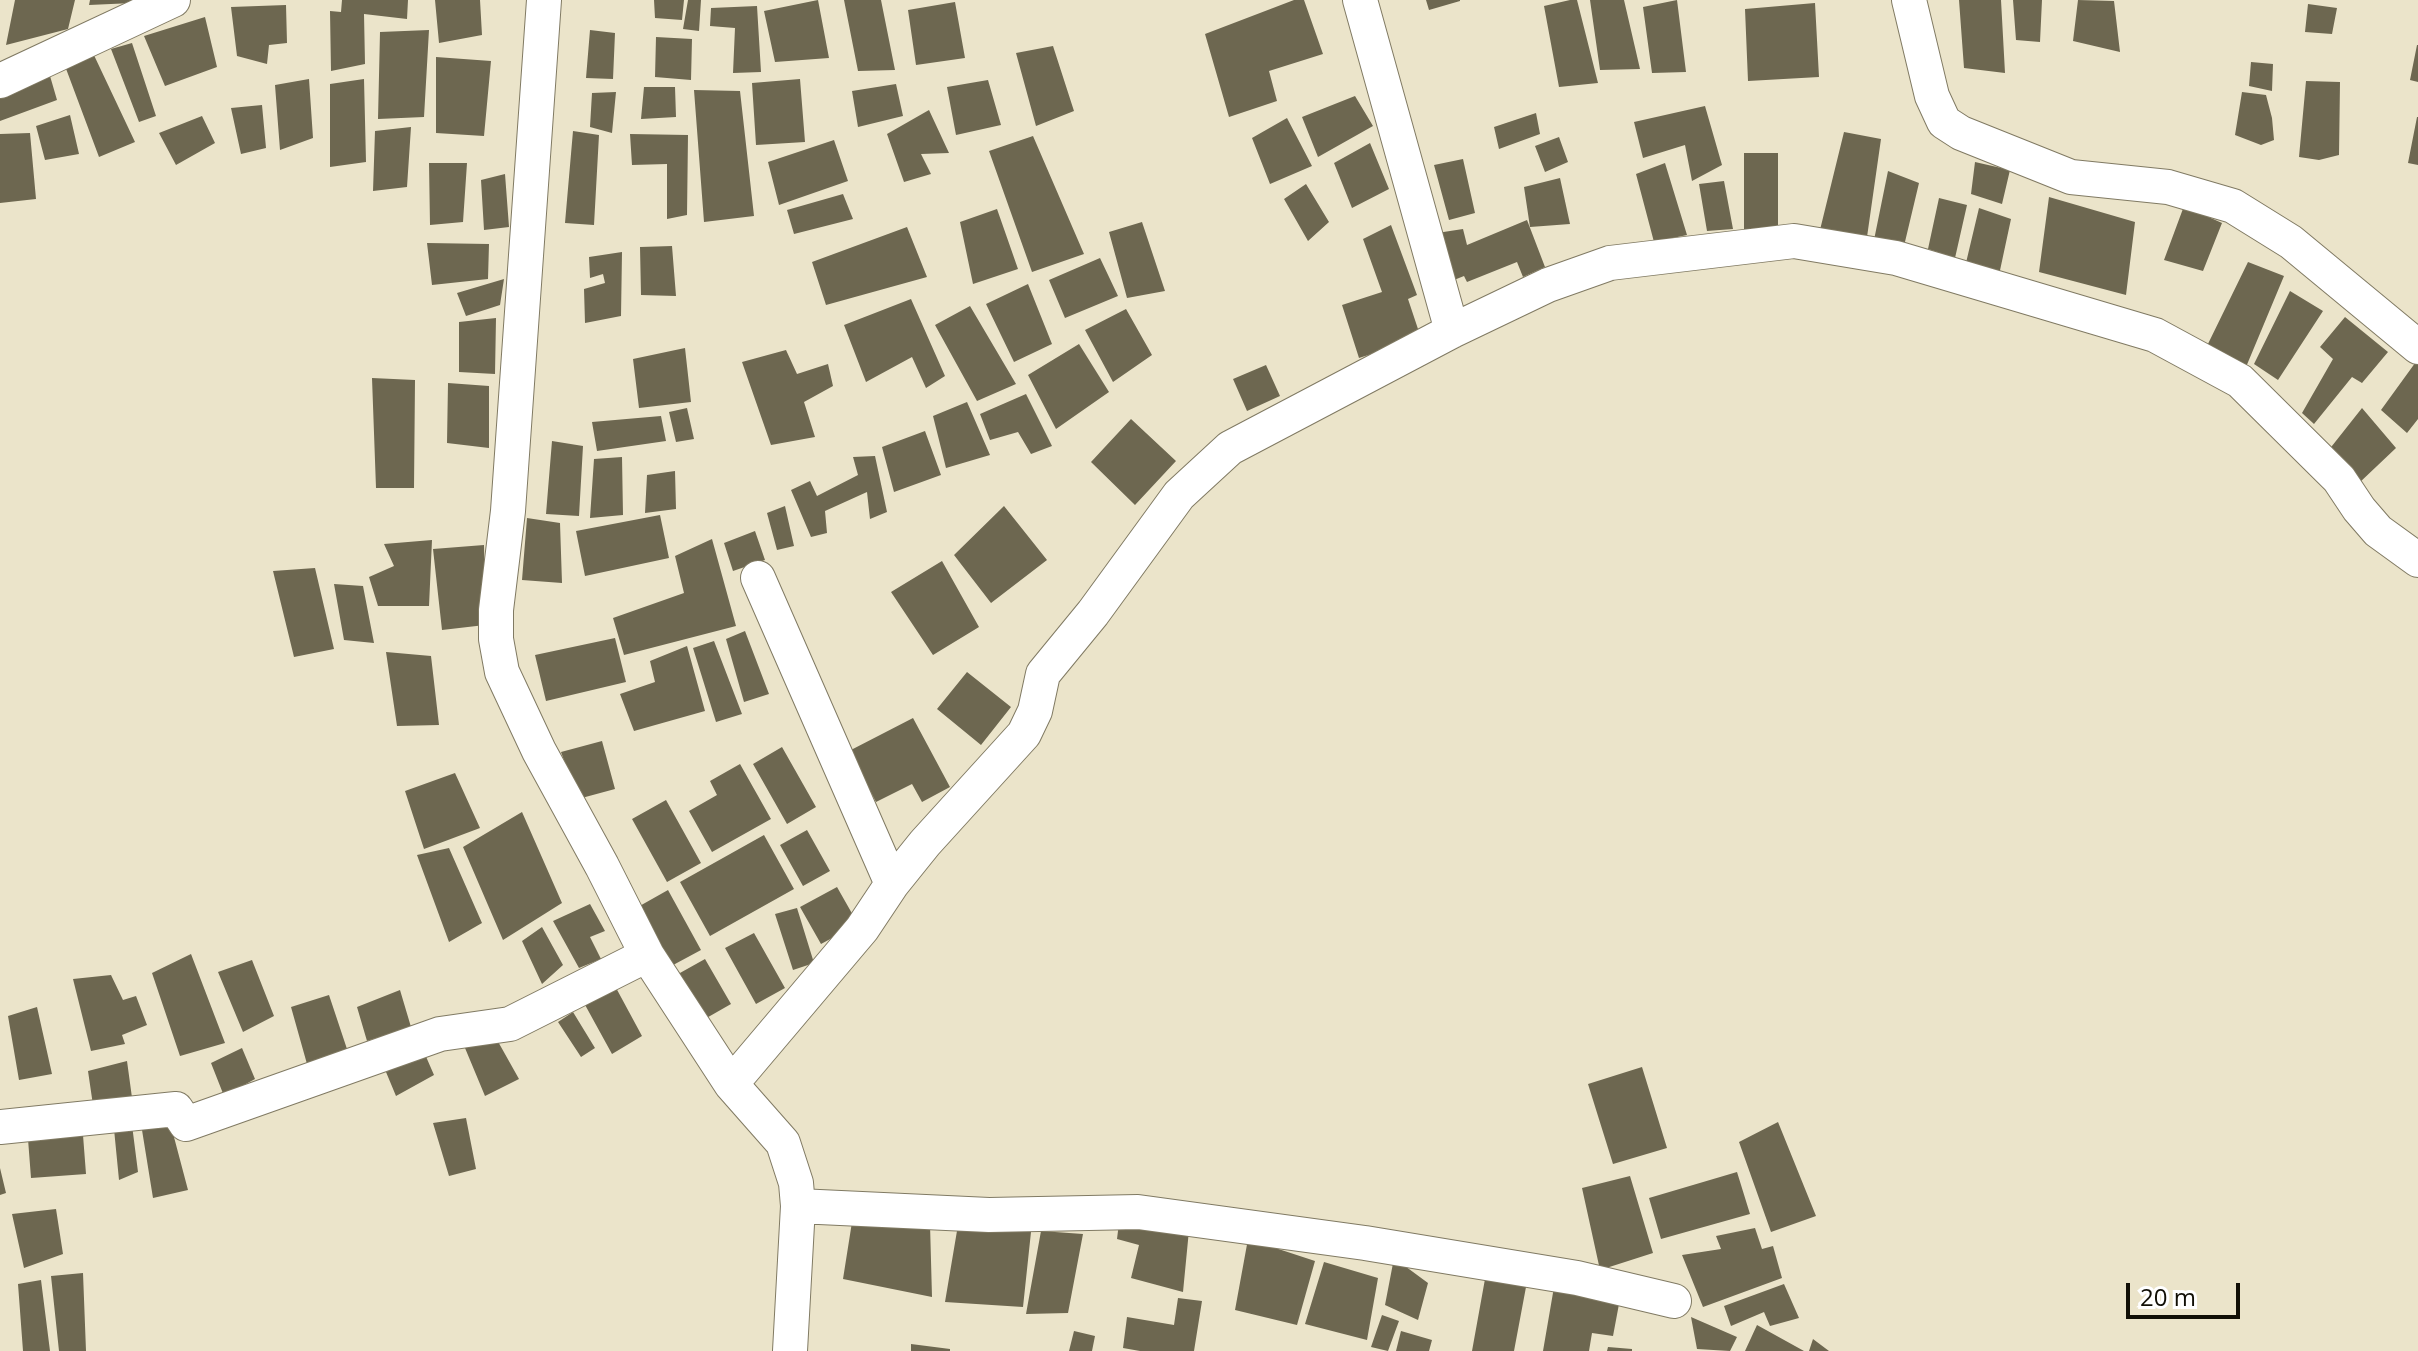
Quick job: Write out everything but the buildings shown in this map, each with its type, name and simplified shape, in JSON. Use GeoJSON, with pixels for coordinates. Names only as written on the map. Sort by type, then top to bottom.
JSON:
{"type":"FeatureCollection","features":[{"type":"Feature","properties":{"kind":"street"},"geometry":{"type":"LineString","coordinates":[[1,75],[173,0]]}},
{"type":"Feature","properties":{"kind":"street"},"geometry":{"type":"LineString","coordinates":[[544,0],[508,511],[496,610],[496,639],[502,672],[539,751],[647,955],[731,1084],[783,1143],[796,1183],[798,1206],[790,1351]]}},
{"type":"Feature","properties":{"kind":"street"},"geometry":{"type":"LineString","coordinates":[[1360,0],[1452,331]]}},
{"type":"Feature","properties":{"kind":"street"},"geometry":{"type":"LineString","coordinates":[[1909,0],[1932,96],[1944,122],[2071,177],[2168,187],[2233,206],[2291,242],[2418,347]]}},
{"type":"Feature","properties":{"kind":"street"},"geometry":{"type":"LineString","coordinates":[[731,1084],[862,929],[925,843],[1024,734],[1035,711],[1043,674],[1093,613],[1179,495],[1230,448],[1452,331],[1548,285],[1610,263],[1794,241],[1896,258],[2155,335],[2240,381],[2339,479],[2378,531],[2418,560]]}},
{"type":"Feature","properties":{"kind":"street"},"geometry":{"type":"LineString","coordinates":[[758,578],[892,884]]}},
{"type":"Feature","properties":{"kind":"street"},"geometry":{"type":"LineString","coordinates":[[0,1127],[176,1109],[186,1124],[440,1034],[510,1024],[647,955]]}},
{"type":"Feature","properties":{"kind":"street"},"geometry":{"type":"LineString","coordinates":[[798,1206],[989,1215],[1138,1212],[1365,1243],[1562,1275],[1674,1301]]}}]}
